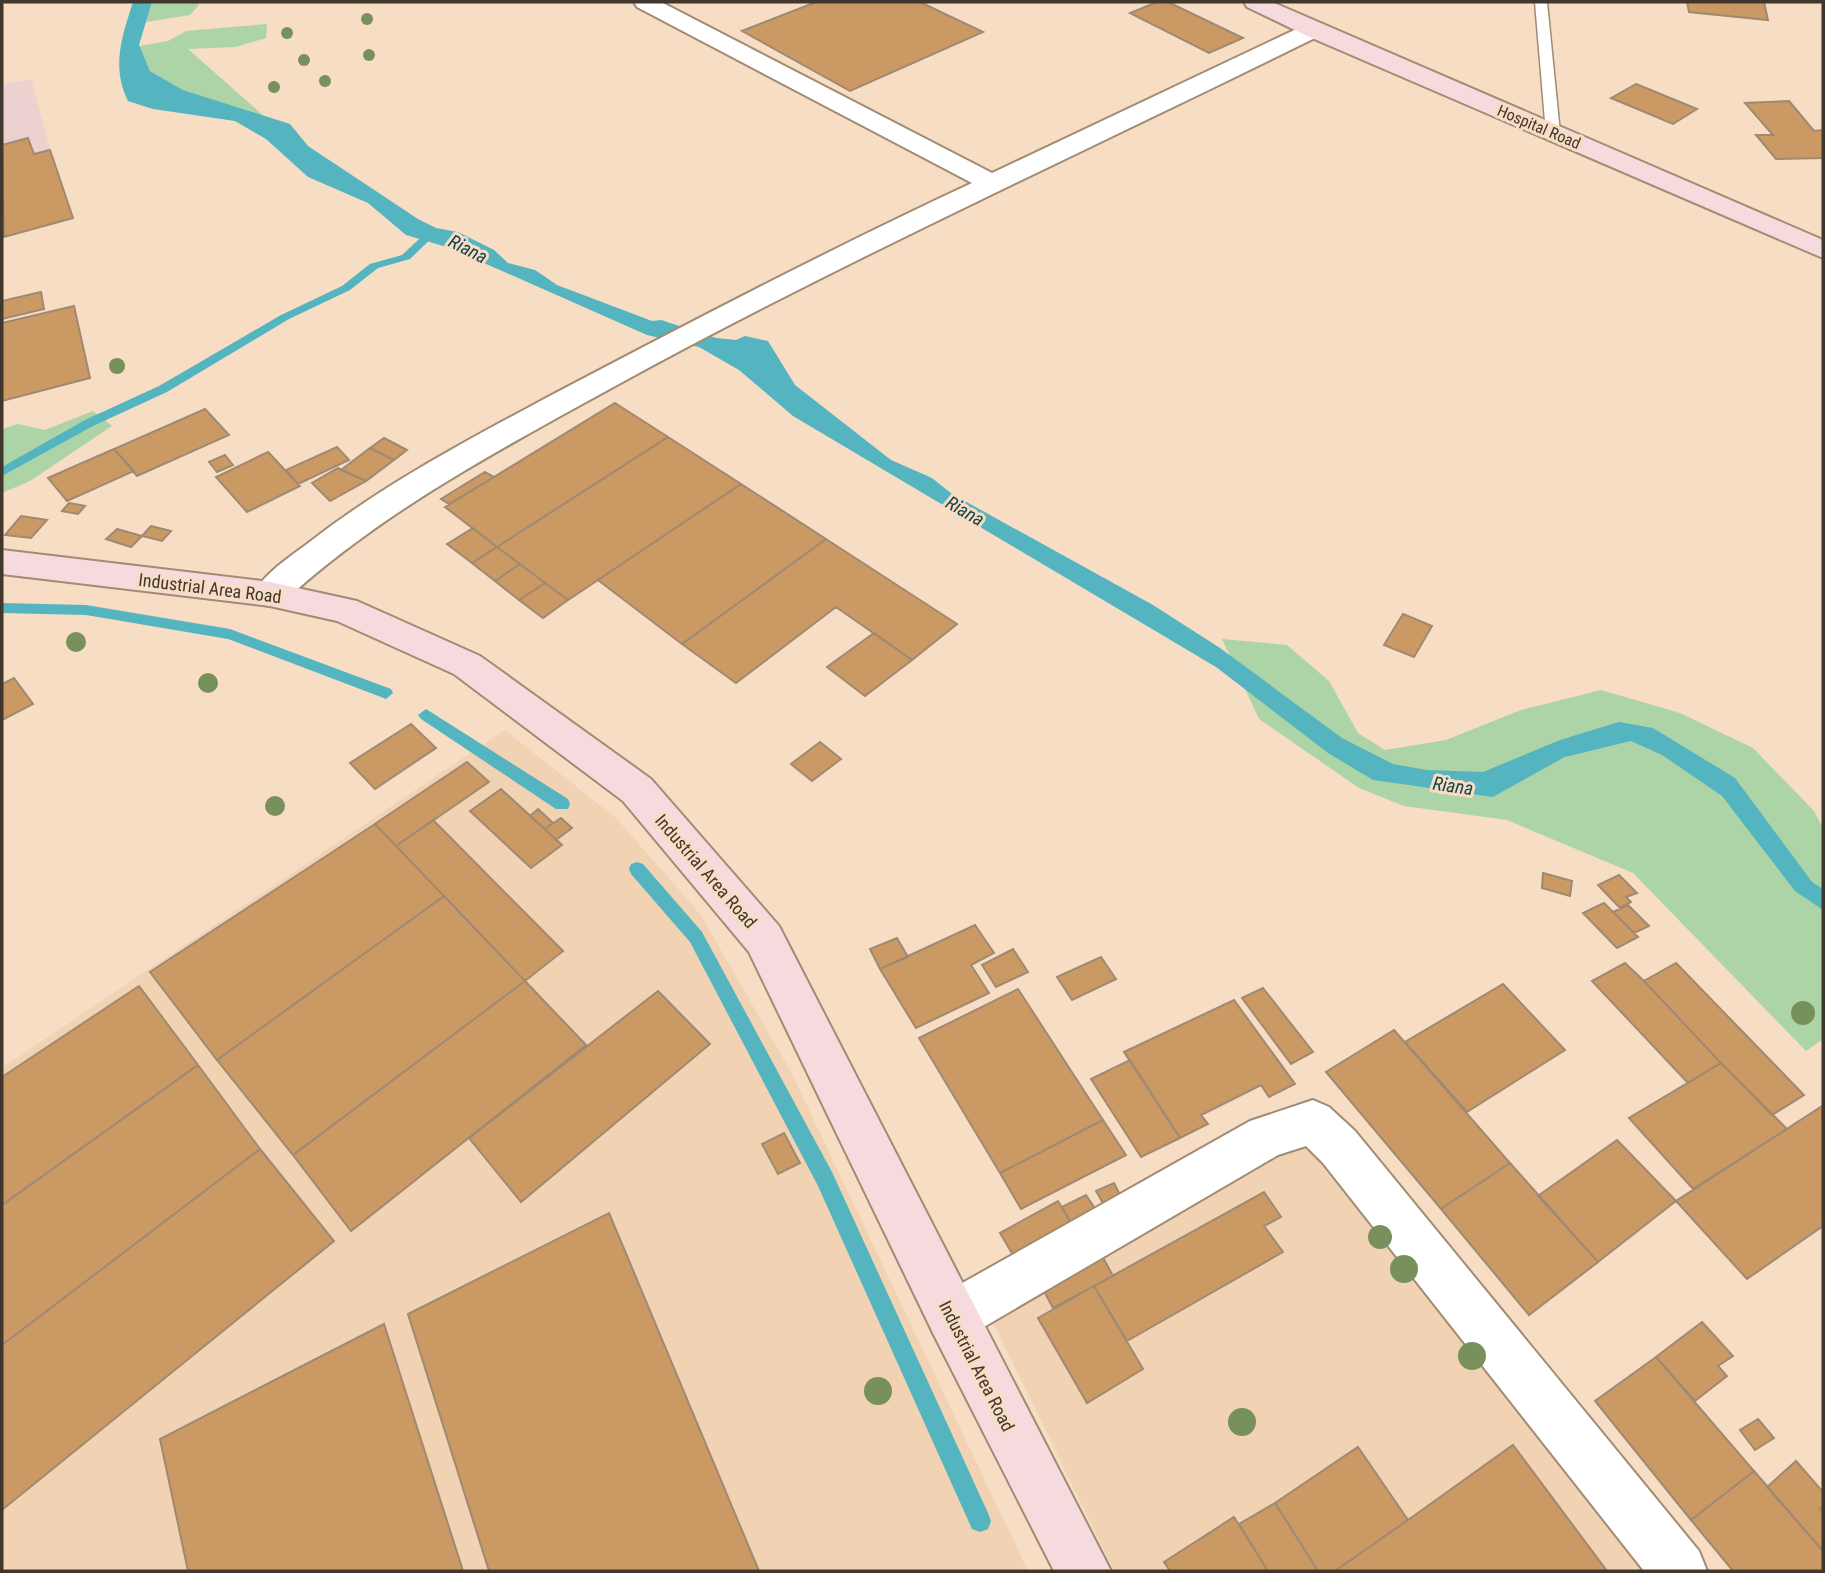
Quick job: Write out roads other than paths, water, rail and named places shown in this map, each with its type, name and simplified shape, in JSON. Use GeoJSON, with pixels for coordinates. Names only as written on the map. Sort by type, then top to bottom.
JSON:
{"type":"FeatureCollection","features":[{"type":"Feature","properties":{"kind":"main road","name":"Hospital Road"},"geometry":{"type":"LineString","coordinates":[[1255,2],[1313,30],[1823,250]]}},
{"type":"Feature","properties":{"kind":"main road","name":"Industrial Area Road"},"geometry":{"type":"LineString","coordinates":[[2,562],[270,594],[345,610],[467,666],[637,790],[764,939],[952,1317],[1083,1571]]}},
{"type":"Feature","properties":{"kind":"street"},"geometry":{"type":"LineString","coordinates":[[645,2],[992,183]]}},
{"type":"Feature","properties":{"kind":"street"},"geometry":{"type":"LineString","coordinates":[[270,594],[333,538],[408,490],[695,330],[992,183],[1230,73],[1313,30]]}},
{"type":"Feature","properties":{"kind":"street"},"geometry":{"type":"LineString","coordinates":[[952,1317],[1266,1137],[1312,1122],[1339,1147],[1679,1571]]}},
{"type":"Feature","properties":{"kind":"lane"},"geometry":{"type":"LineString","coordinates":[[1541,2],[1553,133]]}},
{"type":"Feature","properties":{"kind":"water","name":"Riana"},"geometry":{"type":"Polygon","coordinates":[[[133,2],[152,2],[139,45],[150,71],[183,90],[290,124],[308,146],[418,219],[436,228],[458,232],[494,250],[508,263],[535,270],[557,285],[652,321],[661,320],[716,338],[736,340],[745,336],[768,341],[795,385],[891,460],[932,478],[952,494],[1153,605],[1220,648],[1342,738],[1393,764],[1427,770],[1483,772],[1560,740],[1619,722],[1653,728],[1735,778],[1812,882],[1823,889],[1823,910],[1795,891],[1722,796],[1662,755],[1631,741],[1565,757],[1493,797],[1373,780],[1328,753],[1216,667],[793,416],[739,370],[699,347],[647,335],[450,248],[406,235],[368,203],[308,177],[266,139],[235,121],[153,109],[128,101],[119,64],[122,39],[133,2]]]}},
{"type":"Feature","properties":{"kind":"waterway"},"geometry":{"type":"LineString","coordinates":[[2,472],[89,423],[163,389],[285,317],[346,288],[374,266],[406,257],[434,231]]}},
{"type":"Feature","properties":{"kind":"waterway"},"geometry":{"type":"LineString","coordinates":[[2,608],[86,610],[230,634],[386,693]]}},
{"type":"Feature","properties":{"kind":"waterway"},"geometry":{"type":"LineString","coordinates":[[426,715],[562,804]]}},
{"type":"Feature","properties":{"kind":"waterway"},"geometry":{"type":"LineString","coordinates":[[637,869],[696,937],[825,1179],[980,1521]]}}]}
